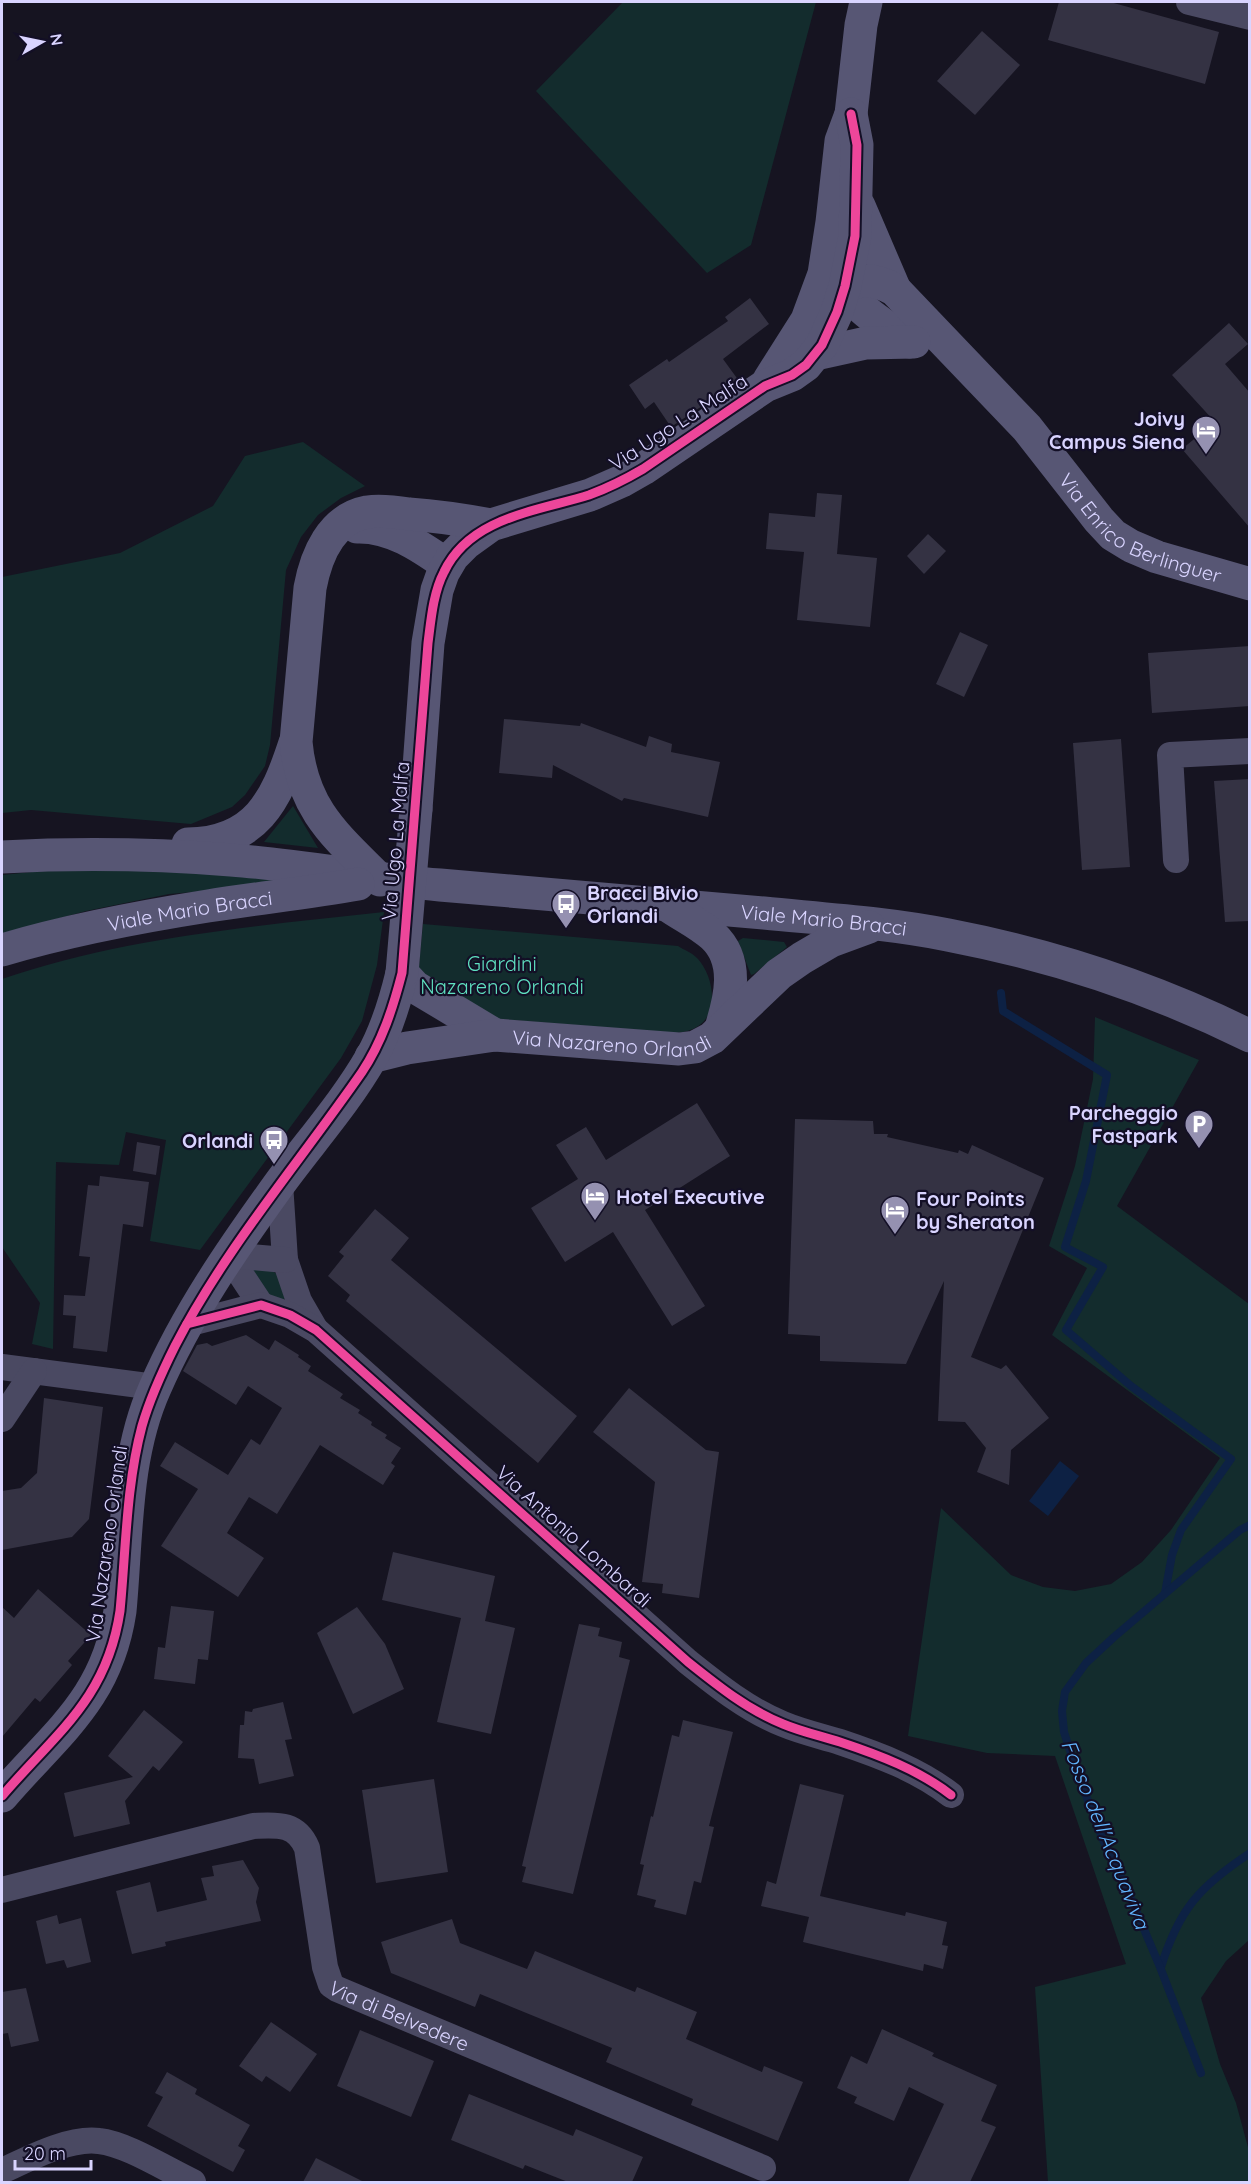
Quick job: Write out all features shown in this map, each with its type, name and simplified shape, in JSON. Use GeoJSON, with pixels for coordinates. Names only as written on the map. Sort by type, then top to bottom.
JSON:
{"type":"FeatureCollection","features":[{"type":"Feature","properties":{"kind":"street","name":"Via Ugo La Malfa"},"geometry":{"type":"LineString","coordinates":[[402,973],[428,643],[437,590],[447,565],[459,549],[491,525],[590,495],[622,481],[765,386],[792,375],[804,349],[837,312],[855,236],[846,196],[841,141],[850,114],[866,2]]}},
{"type":"Feature","properties":{"kind":"street"},"geometry":{"type":"LineString","coordinates":[[1189,2],[1250,17]]}},
{"type":"Feature","properties":{"kind":"street","name":"Via Ugo La Malfa"},"geometry":{"type":"LineString","coordinates":[[804,349],[807,320],[820,288],[828,251],[846,196]]}},
{"type":"Feature","properties":{"kind":"street","name":"Via Enrico Berlinguer"},"geometry":{"type":"LineString","coordinates":[[846,196],[866,226],[895,290],[995,393],[1113,535],[1157,557],[1250,584]]}},
{"type":"Feature","properties":{"kind":"street","name":"Via Enrico Berlinguer"},"geometry":{"type":"LineString","coordinates":[[845,286],[859,280],[868,280],[876,281],[895,290]]}},
{"type":"Feature","properties":{"kind":"street"},"geometry":{"type":"LineString","coordinates":[[845,286],[859,307],[909,342]]}},
{"type":"Feature","properties":{"kind":"street"},"geometry":{"type":"LineString","coordinates":[[804,349],[909,342],[949,348]]}},
{"type":"Feature","properties":{"kind":"street","name":"Via Ugo La Malfa"},"geometry":{"type":"LineString","coordinates":[[104,854],[146,844],[213,843],[236,834],[255,819],[274,798],[296,742],[312,575],[326,541],[337,529],[357,515],[377,512],[446,517],[491,525]]}},
{"type":"Feature","properties":{"kind":"street"},"geometry":{"type":"LineString","coordinates":[[337,529],[359,527],[383,530],[416,544],[447,565]]}},
{"type":"Feature","properties":{"kind":"street","name":"Via Ugo La Malfa"},"geometry":{"type":"LineString","coordinates":[[296,742],[301,776],[315,808],[335,836],[380,880]]}},
{"type":"Feature","properties":{"kind":"street"},"geometry":{"type":"LineString","coordinates":[[1176,860],[1170,755],[1250,752]]}},
{"type":"Feature","properties":{"kind":"street","name":"Viale Mario Bracci"},"geometry":{"type":"LineString","coordinates":[[2,857],[104,854],[230,860],[318,869],[380,880],[664,904],[877,925],[949,935],[1061,963],[1172,1000],[1250,1036]]}},
{"type":"Feature","properties":{"kind":"street","name":"Viale Mario Bracci"},"geometry":{"type":"LineString","coordinates":[[2,950],[75,930],[210,906],[310,893],[380,880]]}},
{"type":"Feature","properties":{"kind":"street","name":"Via Nazareno Orlandi"},"geometry":{"type":"LineString","coordinates":[[664,904],[713,936],[727,958],[731,985],[721,1028]]}},
{"type":"Feature","properties":{"kind":"street","name":"Via Nazareno Orlandi"},"geometry":{"type":"LineString","coordinates":[[371,1058],[407,1048],[495,1035],[687,1049],[704,1043],[779,974],[802,958],[831,941],[877,925]]}},
{"type":"Feature","properties":{"kind":"street","name":"Via Nazareno Orlandi"},"geometry":{"type":"LineString","coordinates":[[402,973],[415,987],[495,1035]]}},
{"type":"Feature","properties":{"kind":"street","name":"Via Nazareno Orlandi"},"geometry":{"type":"LineString","coordinates":[[2,1796],[75,1716],[95,1688],[107,1663],[120,1611],[132,1475],[142,1426],[155,1387],[187,1324],[228,1256],[371,1058],[391,1013],[402,973]]}},
{"type":"Feature","properties":{"kind":"street","name":"Via Antonio Lombardi"},"geometry":{"type":"LineString","coordinates":[[280,1183],[285,1260],[299,1300],[316,1330]]}},
{"type":"Feature","properties":{"kind":"street"},"geometry":{"type":"LineString","coordinates":[[228,1256],[285,1260]]}},
{"type":"Feature","properties":{"kind":"street"},"geometry":{"type":"LineString","coordinates":[[187,1324],[261,1305],[228,1256]]}},
{"type":"Feature","properties":{"kind":"street","name":"Via Antonio Lombardi"},"geometry":{"type":"LineString","coordinates":[[261,1305],[290,1315],[316,1330],[712,1681],[762,1715],[902,1766],[937,1784],[951,1795]]}},
{"type":"Feature","properties":{"kind":"street"},"geometry":{"type":"LineString","coordinates":[[2,1367],[155,1387]]}},
{"type":"Feature","properties":{"kind":"street"},"geometry":{"type":"LineString","coordinates":[[2,1419],[34,1371]]}},
{"type":"Feature","properties":{"kind":"street","name":"Via di Belvedere"},"geometry":{"type":"LineString","coordinates":[[2,1890],[253,1826],[272,1825],[292,1828],[303,1839],[307,1848],[327,1977],[337,1989],[763,2168]]}},
{"type":"Feature","properties":{"kind":"street"},"geometry":{"type":"LineString","coordinates":[[2,2171],[70,2144],[97,2140],[128,2151],[193,2182]]}},
{"type":"Feature","properties":{"kind":"green space"},"geometry":{"type":"Polygon","coordinates":[[[623,2],[816,2],[751,245],[707,273],[536,91],[623,2]]]}},
{"type":"Feature","properties":{"kind":"green space"},"geometry":{"type":"Polygon","coordinates":[[[303,442],[365,486],[341,498],[318,515],[301,537],[286,570],[270,745],[265,766],[245,795],[232,807],[191,824],[31,810],[2,813],[2,577],[120,553],[213,506],[245,456],[303,442]]]}},
{"type":"Feature","properties":{"kind":"green space"},"geometry":{"type":"Polygon","coordinates":[[[293,806],[318,848],[264,842],[293,806]]]}},
{"type":"Feature","properties":{"kind":"green space"},"geometry":{"type":"Polygon","coordinates":[[[101,865],[277,874],[277,885],[169,894],[86,911],[2,934],[2,875],[101,865]]]}},
{"type":"Feature","properties":{"kind":"green space"},"geometry":{"type":"Polygon","coordinates":[[[384,912],[377,965],[362,1021],[341,1058],[200,1250],[150,1241],[166,1140],[126,1132],[119,1165],[56,1162],[53,1349],[32,1344],[40,1303],[2,1247],[2,979],[95,953],[143,943],[239,928],[384,912]]]}},
{"type":"Feature","properties":{"kind":"green space","name":"Giardini Nazareno Orlandi"},"geometry":{"type":"Polygon","coordinates":[[[423,924],[678,946],[696,957],[704,967],[711,987],[711,1008],[700,1025],[688,1031],[676,1033],[487,1018],[418,975],[423,924]]]}},
{"type":"Feature","properties":{"kind":"green space"},"geometry":{"type":"Polygon","coordinates":[[[743,938],[784,942],[787,947],[751,975],[738,941],[743,938]]]}},
{"type":"Feature","properties":{"kind":"green space"},"geometry":{"type":"Polygon","coordinates":[[[1095,1017],[1199,1060],[1117,1206],[1249,1304],[1249,1940],[1226,1961],[1201,1998],[1220,2064],[1236,2103],[1249,2151],[1249,2182],[1048,2182],[1035,1987],[1126,1964],[1055,1756],[987,1753],[908,1736],[941,1508],[1011,1575],[1043,1587],[1075,1591],[1111,1584],[1142,1562],[1171,1530],[1220,1458],[1052,1335],[1087,1268],[1049,1246],[1075,1166],[1093,1079],[1095,1017]]]}},
{"type":"Feature","properties":{"kind":"green space"},"geometry":{"type":"Polygon","coordinates":[[[257,1267],[279,1276],[286,1298],[281,1301],[272,1301],[253,1270],[257,1267]]]}},
{"type":"Feature","properties":{"kind":"water"},"geometry":{"type":"Polygon","coordinates":[[[1060,1461],[1079,1476],[1048,1516],[1029,1501],[1060,1461]]]}},
{"type":"Feature","properties":{"kind":"building"},"geometry":{"type":"Polygon","coordinates":[[[1059,2],[1110,2],[1219,32],[1205,84],[1048,40],[1059,2]]]}},
{"type":"Feature","properties":{"kind":"building"},"geometry":{"type":"Polygon","coordinates":[[[982,31],[1020,65],[975,115],[937,81],[982,31]]]}},
{"type":"Feature","properties":{"kind":"building"},"geometry":{"type":"Polygon","coordinates":[[[750,298],[769,324],[723,359],[739,381],[671,427],[654,402],[645,409],[629,385],[667,359],[669,362],[728,321],[725,317],[750,298]]]}},
{"type":"Feature","properties":{"kind":"building"},"geometry":{"type":"Polygon","coordinates":[[[1229,323],[1248,344],[1225,364],[1250,393],[1250,528],[1182,449],[1215,422],[1172,375],[1229,323]]]}},
{"type":"Feature","properties":{"kind":"building"},"geometry":{"type":"Polygon","coordinates":[[[817,493],[842,495],[837,554],[877,558],[870,627],[797,620],[804,552],[766,549],[769,513],[815,517],[817,493]]]}},
{"type":"Feature","properties":{"kind":"building"},"geometry":{"type":"Polygon","coordinates":[[[928,534],[946,551],[924,574],[907,556],[928,534]]]}},
{"type":"Feature","properties":{"kind":"building"},"geometry":{"type":"Polygon","coordinates":[[[960,632],[988,645],[964,697],[936,684],[960,632]]]}},
{"type":"Feature","properties":{"kind":"building"},"geometry":{"type":"Polygon","coordinates":[[[1250,646],[1250,706],[1152,713],[1148,653],[1250,646]]]}},
{"type":"Feature","properties":{"kind":"building"},"geometry":{"type":"Polygon","coordinates":[[[504,719],[580,726],[581,723],[646,747],[649,736],[672,744],[671,752],[720,762],[708,817],[624,798],[622,801],[553,765],[552,778],[499,773],[504,719]]]}},
{"type":"Feature","properties":{"kind":"building"},"geometry":{"type":"Polygon","coordinates":[[[1121,739],[1130,867],[1082,870],[1073,743],[1121,739]]]}},
{"type":"Feature","properties":{"kind":"building"},"geometry":{"type":"Polygon","coordinates":[[[1250,779],[1250,921],[1225,922],[1214,781],[1250,779]]]}},
{"type":"Feature","properties":{"kind":"building","name":"Hotel Executive"},"geometry":{"type":"Polygon","coordinates":[[[697,1103],[730,1156],[645,1210],[705,1306],[672,1326],[613,1232],[565,1262],[531,1208],[578,1179],[556,1145],[586,1127],[606,1160],[697,1103]]]}},
{"type":"Feature","properties":{"kind":"building"},"geometry":{"type":"Polygon","coordinates":[[[795,1119],[873,1121],[874,1134],[888,1134],[887,1137],[958,1153],[959,1150],[968,1154],[972,1145],[1044,1178],[971,1357],[1001,1369],[1006,1365],[1049,1418],[1011,1450],[1009,1485],[977,1472],[986,1448],[965,1422],[938,1421],[944,1281],[906,1364],[820,1361],[820,1336],[788,1334],[795,1119]]]}},
{"type":"Feature","properties":{"kind":"building"},"geometry":{"type":"Polygon","coordinates":[[[137,1142],[160,1146],[156,1175],[133,1171],[137,1142]]]}},
{"type":"Feature","properties":{"kind":"building"},"geometry":{"type":"Polygon","coordinates":[[[100,1176],[149,1182],[143,1227],[123,1224],[107,1352],[73,1348],[76,1316],[63,1315],[64,1295],[85,1296],[90,1257],[79,1256],[88,1185],[99,1186],[100,1176]]]}},
{"type":"Feature","properties":{"kind":"building"},"geometry":{"type":"Polygon","coordinates":[[[375,1209],[409,1238],[391,1260],[577,1416],[538,1463],[346,1301],[350,1295],[328,1276],[344,1256],[339,1252],[375,1209]]]}},
{"type":"Feature","properties":{"kind":"building"},"geometry":{"type":"Polygon","coordinates":[[[246,1335],[269,1350],[275,1340],[299,1355],[298,1357],[311,1366],[308,1371],[343,1394],[340,1398],[360,1410],[358,1413],[387,1435],[385,1438],[401,1448],[391,1463],[395,1466],[383,1485],[320,1445],[277,1514],[249,1497],[227,1533],[264,1558],[238,1597],[161,1546],[198,1489],[160,1466],[175,1442],[228,1475],[251,1439],[260,1445],[282,1408],[248,1386],[236,1405],[183,1371],[197,1345],[207,1343],[212,1346],[246,1335]]]}},
{"type":"Feature","properties":{"kind":"building"},"geometry":{"type":"Polygon","coordinates":[[[629,1388],[706,1450],[719,1452],[699,1598],[662,1593],[663,1584],[642,1582],[655,1482],[593,1432],[629,1388]]]}},
{"type":"Feature","properties":{"kind":"building"},"geometry":{"type":"Polygon","coordinates":[[[44,1398],[103,1407],[89,1519],[72,1537],[2,1550],[2,1491],[21,1488],[37,1473],[44,1398]]]}},
{"type":"Feature","properties":{"kind":"building"},"geometry":{"type":"Polygon","coordinates":[[[393,1552],[495,1576],[485,1621],[515,1628],[491,1734],[437,1722],[461,1618],[382,1600],[393,1552]]]}},
{"type":"Feature","properties":{"kind":"building"},"geometry":{"type":"Polygon","coordinates":[[[38,1589],[91,1635],[68,1661],[72,1665],[40,1702],[35,1698],[2,1737],[2,1607],[14,1618],[38,1589]]]}},
{"type":"Feature","properties":{"kind":"building"},"geometry":{"type":"Polygon","coordinates":[[[171,1606],[214,1611],[208,1660],[198,1659],[195,1684],[154,1679],[158,1647],[165,1648],[171,1606]]]}},
{"type":"Feature","properties":{"kind":"building"},"geometry":{"type":"Polygon","coordinates":[[[357,1607],[385,1644],[404,1689],[353,1714],[317,1633],[357,1607]]]}},
{"type":"Feature","properties":{"kind":"building"},"geometry":{"type":"Polygon","coordinates":[[[579,1624],[600,1628],[598,1636],[622,1642],[619,1657],[630,1660],[573,1894],[522,1882],[526,1867],[522,1866],[579,1624]]]}},
{"type":"Feature","properties":{"kind":"building"},"geometry":{"type":"Polygon","coordinates":[[[283,1702],[292,1739],[285,1740],[294,1776],[259,1784],[254,1759],[238,1758],[240,1725],[244,1725],[245,1711],[252,1712],[253,1709],[283,1702]]]}},
{"type":"Feature","properties":{"kind":"building"},"geometry":{"type":"Polygon","coordinates":[[[144,1710],[183,1742],[159,1771],[153,1766],[125,1801],[130,1824],[74,1837],[64,1793],[133,1777],[108,1756],[144,1710]]]}},
{"type":"Feature","properties":{"kind":"building"},"geometry":{"type":"Polygon","coordinates":[[[683,1720],[733,1732],[709,1826],[714,1827],[701,1883],[694,1881],[686,1915],[654,1907],[656,1900],[637,1895],[644,1865],[640,1864],[672,1735],[679,1737],[683,1720]]]}},
{"type":"Feature","properties":{"kind":"building"},"geometry":{"type":"Polygon","coordinates":[[[434,1779],[448,1872],[376,1883],[362,1790],[434,1779]]]}},
{"type":"Feature","properties":{"kind":"building"},"geometry":{"type":"Polygon","coordinates":[[[800,1784],[844,1795],[820,1896],[905,1916],[906,1912],[947,1922],[942,1945],[948,1946],[943,1969],[924,1964],[923,1971],[803,1942],[809,1917],[761,1906],[767,1881],[776,1884],[800,1784]]]}},
{"type":"Feature","properties":{"kind":"building"},"geometry":{"type":"Polygon","coordinates":[[[243,1860],[259,1888],[256,1902],[261,1921],[165,1942],[166,1946],[132,1954],[116,1891],[150,1882],[157,1912],[207,1900],[201,1878],[214,1876],[212,1866],[243,1860]]]}},
{"type":"Feature","properties":{"kind":"building"},"geometry":{"type":"Polygon","coordinates":[[[57,1915],[59,1924],[81,1918],[91,1962],[67,1968],[64,1960],[46,1964],[36,1921],[57,1915]]]}},
{"type":"Feature","properties":{"kind":"building"},"geometry":{"type":"Polygon","coordinates":[[[452,1919],[460,1943],[527,1969],[535,1951],[635,1992],[637,1987],[697,2012],[686,2039],[762,2072],[764,2066],[803,2082],[778,2141],[691,2105],[693,2099],[606,2062],[612,2048],[480,1994],[475,2007],[391,1973],[381,1942],[452,1919]]]}},
{"type":"Feature","properties":{"kind":"building"},"geometry":{"type":"Polygon","coordinates":[[[26,1988],[39,2041],[11,2047],[8,2033],[2,2034],[2,1992],[26,1988]]]}},
{"type":"Feature","properties":{"kind":"building"},"geometry":{"type":"Polygon","coordinates":[[[271,2022],[317,2054],[290,2092],[266,2076],[262,2082],[239,2066],[271,2022]]]}},
{"type":"Feature","properties":{"kind":"building"},"geometry":{"type":"Polygon","coordinates":[[[882,2029],[934,2053],[932,2056],[997,2085],[981,2121],[996,2127],[970,2182],[908,2182],[944,2104],[909,2087],[894,2121],[854,2103],[857,2097],[837,2088],[851,2056],[867,2064],[882,2029]]]}},
{"type":"Feature","properties":{"kind":"building"},"geometry":{"type":"Polygon","coordinates":[[[360,2030],[434,2061],[411,2117],[337,2086],[360,2030]]]}},
{"type":"Feature","properties":{"kind":"building"},"geometry":{"type":"Polygon","coordinates":[[[167,2072],[197,2089],[195,2094],[250,2125],[238,2146],[245,2150],[233,2172],[147,2126],[163,2097],[155,2093],[167,2072]]]}},
{"type":"Feature","properties":{"kind":"building"},"geometry":{"type":"Polygon","coordinates":[[[469,2094],[573,2136],[576,2129],[643,2157],[632,2182],[568,2182],[525,2165],[523,2169],[451,2140],[469,2094]]]}},
{"type":"Feature","properties":{"kind":"building"},"geometry":{"type":"Polygon","coordinates":[[[316,2158],[364,2182],[303,2182],[316,2158]]]}},
{"type":"Feature","properties":{"kind":"waterway"},"geometry":{"type":"LineString","coordinates":[[1001,993],[1003,1011],[1107,1075],[1086,1181],[1065,1247],[1103,1267],[1066,1330],[1131,1386],[1231,1459],[1181,1530],[1172,1555],[1165,1593]]}},
{"type":"Feature","properties":{"kind":"waterway","name":"Fosso dell'Acquaviva"},"geometry":{"type":"LineString","coordinates":[[1201,2073],[1160,1967],[1127,1889],[1103,1840],[1064,1732],[1062,1711],[1065,1692],[1086,1663],[1240,1530],[1250,1525]]}},
{"type":"Feature","properties":{"kind":"waterway"},"geometry":{"type":"LineString","coordinates":[[1161,1967],[1175,1929],[1194,1901],[1205,1888],[1250,1853]]}},
{"type":"Feature","properties":{"kind":"cycle path"},"geometry":{"type":"LineString","coordinates":[[2,1796],[76,1713],[104,1668],[120,1611],[130,1495],[142,1426],[161,1375],[175,1346],[217,1274],[240,1240],[362,1072],[386,1024],[402,973],[428,643],[435,598],[444,572],[470,539],[488,528],[528,512],[589,495],[623,480],[643,469],[765,386],[792,375],[806,365],[822,345],[837,312],[855,236],[857,145],[851,114]]}},
{"type":"Feature","properties":{"kind":"cycle path"},"geometry":{"type":"LineString","coordinates":[[187,1324],[261,1305],[290,1315],[316,1330],[688,1662],[745,1705],[797,1729],[884,1758],[926,1778],[951,1795]]}},
{"type":"Feature","properties":{"kind":"place","name":"Joivy Campus Siena"},"geometry":{"type":"Point","coordinates":[1206,456]}},
{"type":"Feature","properties":{"kind":"place","name":"Bracci Bivio Orlandi"},"geometry":{"type":"Point","coordinates":[566,930]}},
{"type":"Feature","properties":{"kind":"place","name":"Parcheggio Fastpark"},"geometry":{"type":"Point","coordinates":[1199,1150]}},
{"type":"Feature","properties":{"kind":"place","name":"Orlandi"},"geometry":{"type":"Point","coordinates":[274,1166]}},
{"type":"Feature","properties":{"kind":"place","name":"Hotel Executive"},"geometry":{"type":"Point","coordinates":[595,1222]}},
{"type":"Feature","properties":{"kind":"place","name":"Four Points by Sheraton"},"geometry":{"type":"Point","coordinates":[895,1236]}}]}
